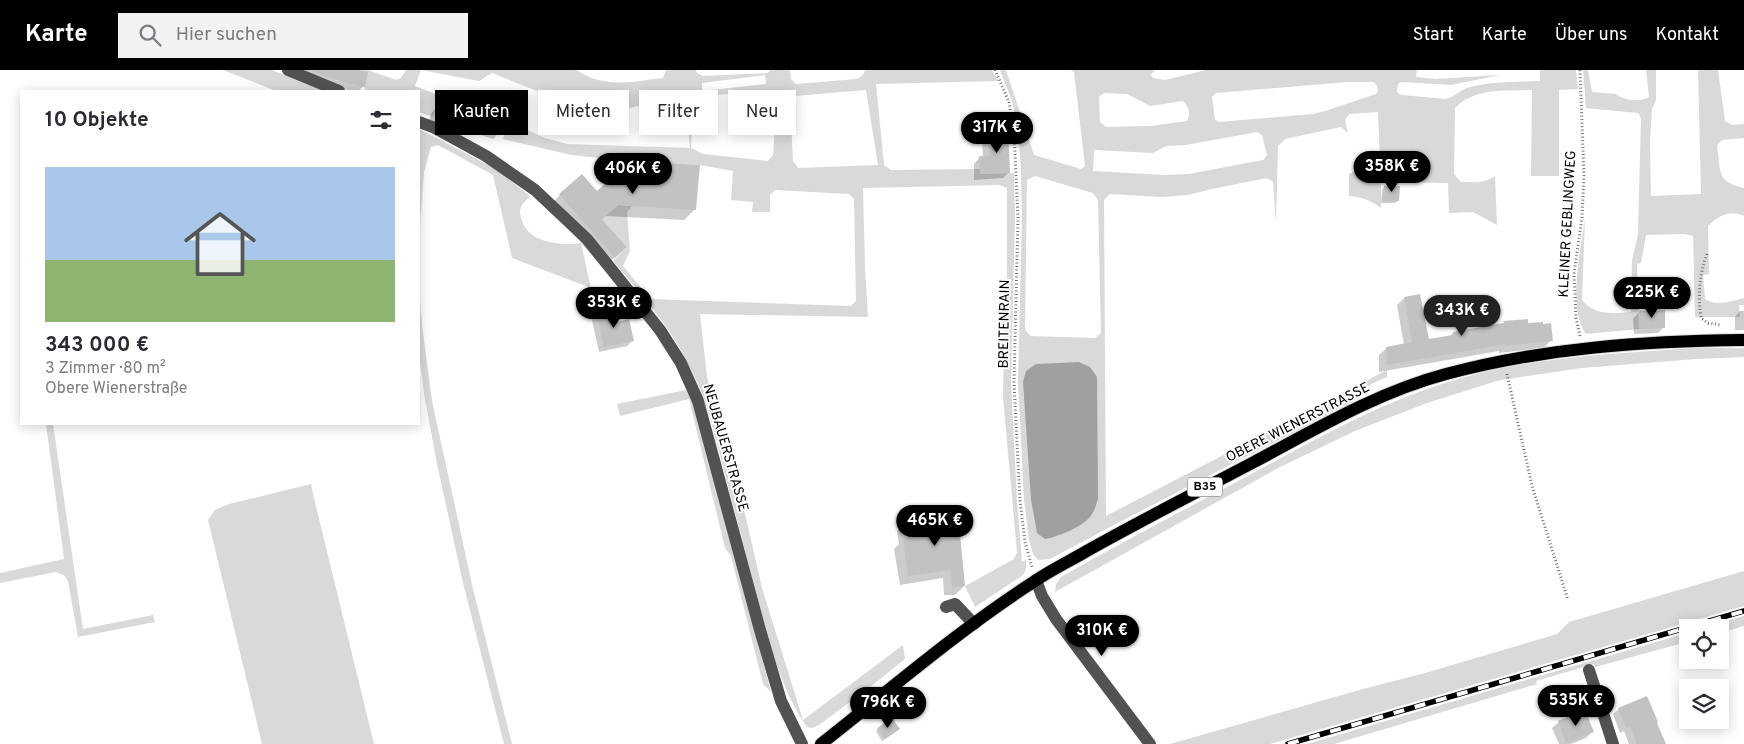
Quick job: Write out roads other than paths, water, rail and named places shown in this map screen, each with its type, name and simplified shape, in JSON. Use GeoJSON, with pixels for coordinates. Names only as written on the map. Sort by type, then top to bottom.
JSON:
{"type":"FeatureCollection","features":[{"type":"Feature","properties":{"kind":"main road","name":"OBERE WIENERSTRASSE"},"geometry":{"type":"LineString","coordinates":[[821,744],[974,624],[1036,580],[1116,535],[1377,399],[1444,374],[1504,359],[1582,348],[1637,343],[1738,340]]}},
{"type":"Feature","properties":{"kind":"street"},"geometry":{"type":"LineString","coordinates":[[288,70],[337,90]]}},
{"type":"Feature","properties":{"kind":"street","name":"NEUBAUERSTRASSE"},"geometry":{"type":"LineString","coordinates":[[420,122],[435,128],[486,156],[535,190],[588,239],[660,330],[681,363],[698,401],[781,701],[802,744]]}},
{"type":"Feature","properties":{"kind":"street"},"geometry":{"type":"LineString","coordinates":[[1036,580],[1042,596],[1056,619],[1150,744]]}},
{"type":"Feature","properties":{"kind":"street"},"geometry":{"type":"LineString","coordinates":[[946,607],[955,604],[974,624]]}},
{"type":"Feature","properties":{"kind":"street"},"geometry":{"type":"LineString","coordinates":[[1589,670],[1613,744]]}},
{"type":"Feature","properties":{"kind":"railway"},"geometry":{"type":"LineString","coordinates":[[1288,744],[1744,611]]}}]}
